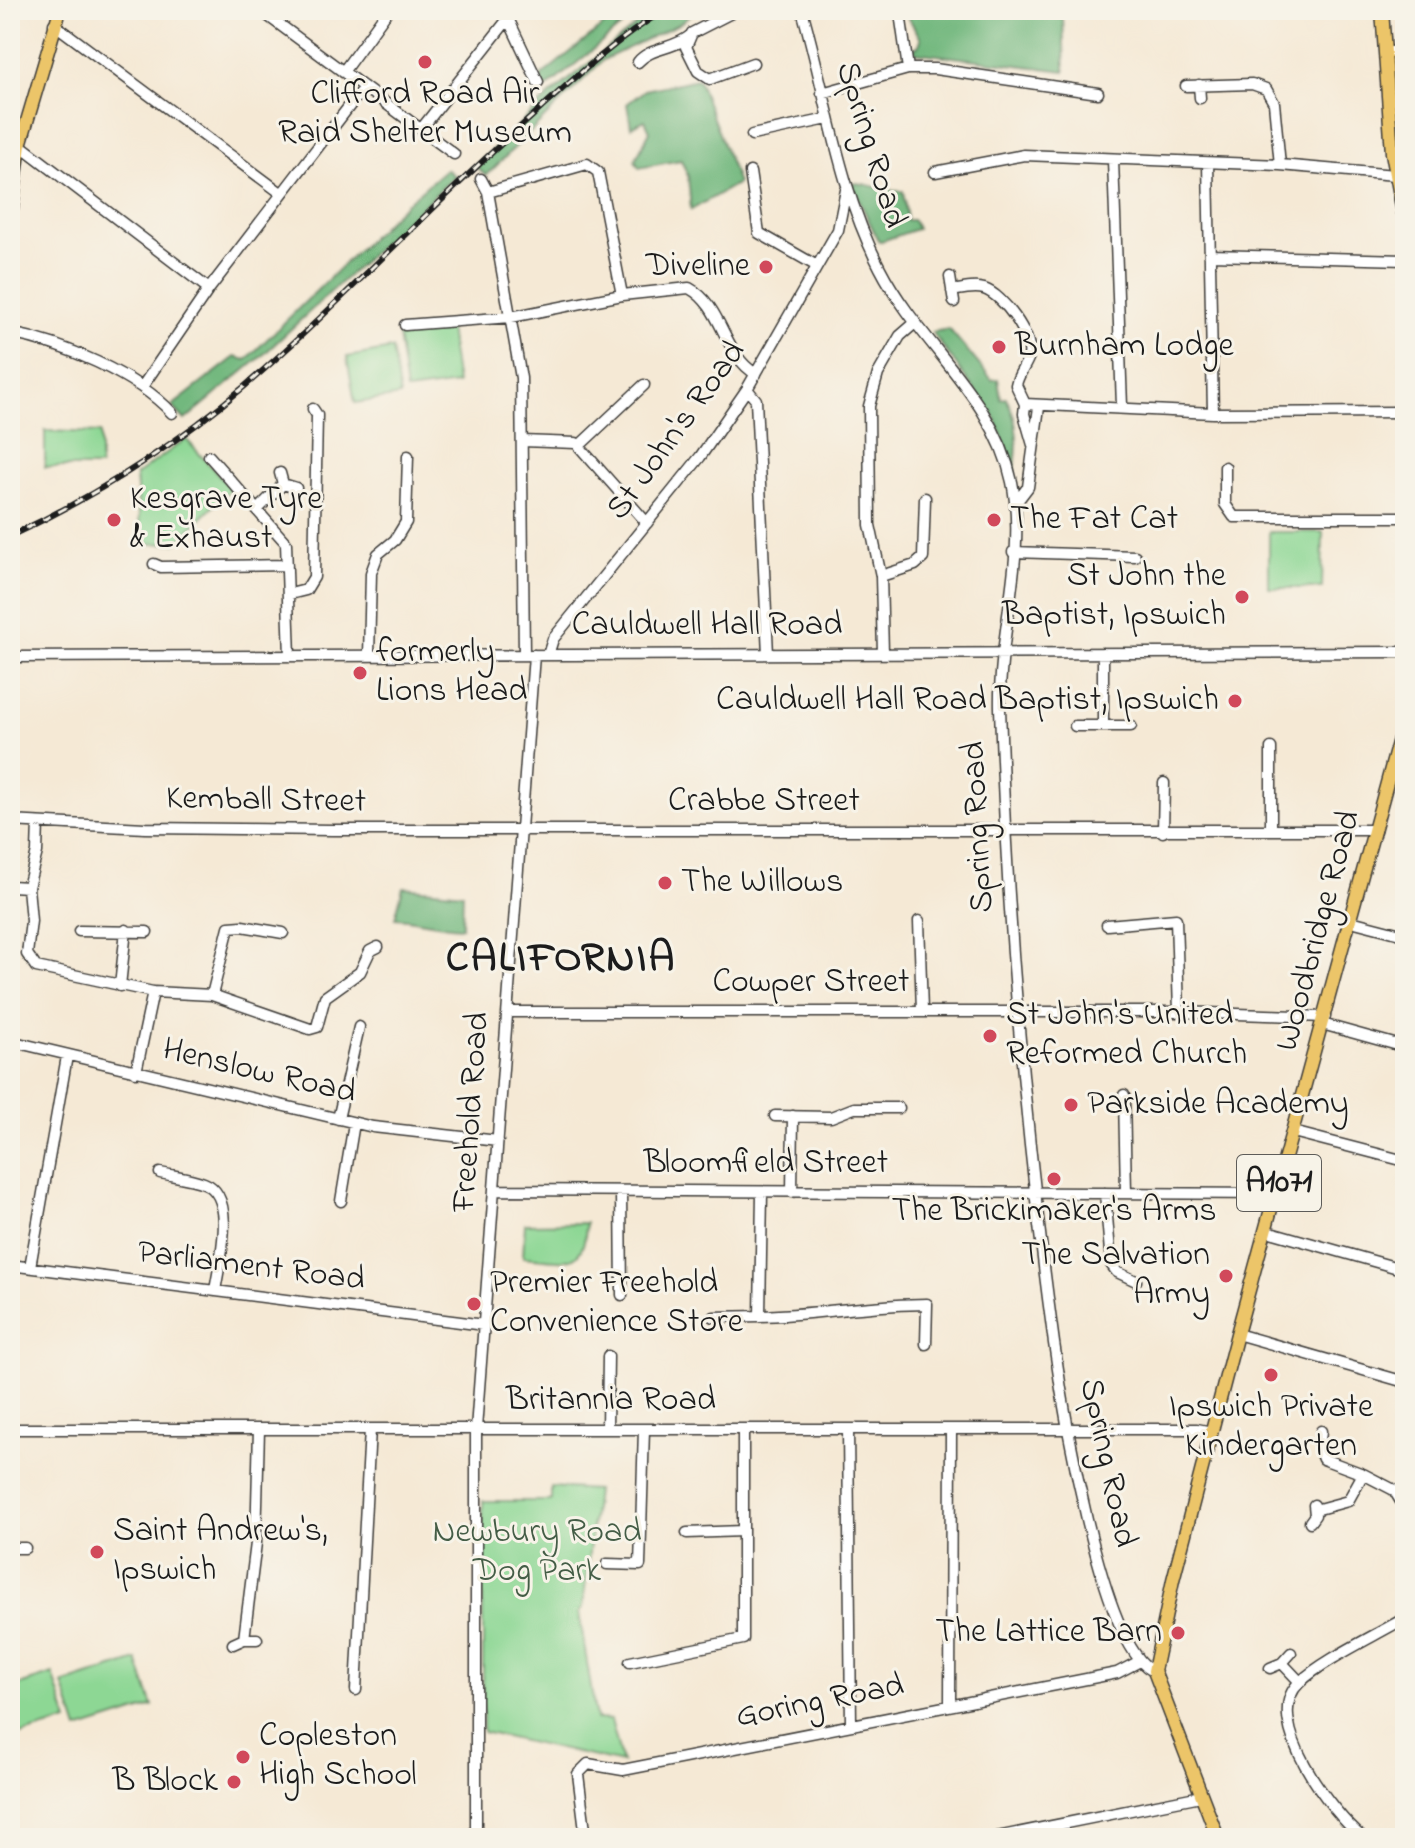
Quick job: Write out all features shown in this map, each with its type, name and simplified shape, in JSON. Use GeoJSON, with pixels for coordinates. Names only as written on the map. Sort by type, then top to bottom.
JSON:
{"type":"FeatureCollection","features":[{"type":"Feature","properties":{"kind":"main road"},"geometry":{"type":"LineString","coordinates":[[10,222],[20,145],[60,10]]}},
{"type":"Feature","properties":{"kind":"main road"},"geometry":{"type":"LineString","coordinates":[[1382,10],[1395,175],[1405,223]]}},
{"type":"Feature","properties":{"kind":"main road","name":"Woodbridge Road"},"geometry":{"type":"LineString","coordinates":[[1154,1671],[1237,1334],[1405,717]]}},
{"type":"Feature","properties":{"kind":"main road"},"geometry":{"type":"LineString","coordinates":[[1154,1671],[1218,1838]]}},
{"type":"Feature","properties":{"kind":"street"},"geometry":{"type":"LineString","coordinates":[[260,10],[454,154]]}},
{"type":"Feature","properties":{"kind":"street"},"geometry":{"type":"LineString","coordinates":[[343,72],[388,10]]}},
{"type":"Feature","properties":{"kind":"street"},"geometry":{"type":"LineString","coordinates":[[638,62],[643,56],[684,41],[692,33],[737,10]]}},
{"type":"Feature","properties":{"kind":"street","name":"Spring Road"},"geometry":{"type":"LineString","coordinates":[[802,10],[846,188],[860,227],[882,273],[915,323],[996,430],[1015,504],[1013,552],[1001,653],[1006,831],[1018,1012],[1037,1193],[1068,1429],[1095,1547],[1125,1636],[1138,1662]]}},
{"type":"Feature","properties":{"kind":"street"},"geometry":{"type":"LineString","coordinates":[[422,128],[506,14],[538,82]]}},
{"type":"Feature","properties":{"kind":"street"},"geometry":{"type":"LineString","coordinates":[[901,20],[908,69]]}},
{"type":"Feature","properties":{"kind":"street"},"geometry":{"type":"LineString","coordinates":[[54,24],[281,193]]}},
{"type":"Feature","properties":{"kind":"street"},"geometry":{"type":"LineString","coordinates":[[692,33],[686,47],[698,71],[710,79],[753,63]]}},
{"type":"Feature","properties":{"kind":"street"},"geometry":{"type":"LineString","coordinates":[[1385,53],[1405,50]]}},
{"type":"Feature","properties":{"kind":"street"},"geometry":{"type":"LineString","coordinates":[[822,93],[908,69],[950,71],[1098,93]]}},
{"type":"Feature","properties":{"kind":"street"},"geometry":{"type":"LineString","coordinates":[[1186,86],[1252,84],[1272,94],[1280,165]]}},
{"type":"Feature","properties":{"kind":"street"},"geometry":{"type":"LineString","coordinates":[[1199,85],[1200,98]]}},
{"type":"Feature","properties":{"kind":"street"},"geometry":{"type":"LineString","coordinates":[[142,387],[209,289],[364,87]]}},
{"type":"Feature","properties":{"kind":"street"},"geometry":{"type":"LineString","coordinates":[[752,135],[828,119]]}},
{"type":"Feature","properties":{"kind":"street"},"geometry":{"type":"LineString","coordinates":[[20,145],[209,289]]}},
{"type":"Feature","properties":{"kind":"street"},"geometry":{"type":"LineString","coordinates":[[935,172],[1024,155],[1280,165],[1395,175]]}},
{"type":"Feature","properties":{"kind":"street"},"geometry":{"type":"LineString","coordinates":[[1113,160],[1122,406]]}},
{"type":"Feature","properties":{"kind":"street"},"geometry":{"type":"LineString","coordinates":[[1208,163],[1213,413]]}},
{"type":"Feature","properties":{"kind":"street"},"geometry":{"type":"LineString","coordinates":[[488,192],[587,164],[593,167],[598,172],[622,295]]}},
{"type":"Feature","properties":{"kind":"street"},"geometry":{"type":"LineString","coordinates":[[750,172],[759,233],[817,266]]}},
{"type":"Feature","properties":{"kind":"street","name":"Freehold Road"},"geometry":{"type":"LineString","coordinates":[[476,1838],[476,1429],[522,831],[529,655],[521,373],[488,192],[481,179]]}},
{"type":"Feature","properties":{"kind":"street","name":"St John's Road"},"geometry":{"type":"LineString","coordinates":[[548,655],[553,639],[708,447],[747,389],[838,230],[846,188]]}},
{"type":"Feature","properties":{"kind":"street"},"geometry":{"type":"LineString","coordinates":[[838,230],[860,227]]}},
{"type":"Feature","properties":{"kind":"street"},"geometry":{"type":"LineString","coordinates":[[1210,255],[1405,260]]}},
{"type":"Feature","properties":{"kind":"street"},"geometry":{"type":"LineString","coordinates":[[950,277],[953,296],[972,288],[989,291],[1002,301],[1025,333],[1029,355],[1016,385],[1025,404],[1024,414],[1033,445]]}},
{"type":"Feature","properties":{"kind":"street"},"geometry":{"type":"LineString","coordinates":[[405,325],[511,317],[680,287],[697,292],[739,362],[756,374]]}},
{"type":"Feature","properties":{"kind":"street"},"geometry":{"type":"LineString","coordinates":[[883,653],[881,576],[870,525],[869,406],[873,388],[891,351],[915,323]]}},
{"type":"Feature","properties":{"kind":"street"},"geometry":{"type":"LineString","coordinates":[[10,333],[103,366],[142,387],[172,413]]}},
{"type":"Feature","properties":{"kind":"street"},"geometry":{"type":"LineString","coordinates":[[579,446],[644,385]]}},
{"type":"Feature","properties":{"kind":"street"},"geometry":{"type":"LineString","coordinates":[[747,389],[756,400],[768,654]]}},
{"type":"Feature","properties":{"kind":"street"},"geometry":{"type":"LineString","coordinates":[[1025,404],[1039,407],[1122,406],[1213,413],[1405,412]]}},
{"type":"Feature","properties":{"kind":"street"},"geometry":{"type":"LineString","coordinates":[[1015,504],[1028,487],[1039,407]]}},
{"type":"Feature","properties":{"kind":"street"},"geometry":{"type":"LineString","coordinates":[[290,594],[306,590],[314,577],[317,415],[313,409]]}},
{"type":"Feature","properties":{"kind":"street"},"geometry":{"type":"LineString","coordinates":[[522,441],[565,440],[579,446],[647,523]]}},
{"type":"Feature","properties":{"kind":"street"},"geometry":{"type":"LineString","coordinates":[[209,456],[284,538],[290,594],[290,656]]}},
{"type":"Feature","properties":{"kind":"street"},"geometry":{"type":"LineString","coordinates":[[369,656],[371,573],[378,554],[395,540],[406,522],[408,456]]}},
{"type":"Feature","properties":{"kind":"street"},"geometry":{"type":"LineString","coordinates":[[1225,467],[1225,504],[1234,517],[1405,517]]}},
{"type":"Feature","properties":{"kind":"street"},"geometry":{"type":"LineString","coordinates":[[258,509],[281,478],[296,488]]}},
{"type":"Feature","properties":{"kind":"street"},"geometry":{"type":"LineString","coordinates":[[881,576],[915,565],[923,558],[925,498]]}},
{"type":"Feature","properties":{"kind":"street"},"geometry":{"type":"LineString","coordinates":[[1013,552],[1135,556]]}},
{"type":"Feature","properties":{"kind":"street"},"geometry":{"type":"LineString","coordinates":[[154,564],[172,567],[287,565]]}},
{"type":"Feature","properties":{"kind":"street","name":"Cauldwell Hall Road"},"geometry":{"type":"LineString","coordinates":[[10,657],[1405,652]]}},
{"type":"Feature","properties":{"kind":"street"},"geometry":{"type":"LineString","coordinates":[[1103,653],[1103,726]]}},
{"type":"Feature","properties":{"kind":"street"},"geometry":{"type":"LineString","coordinates":[[1075,726],[1131,726]]}},
{"type":"Feature","properties":{"kind":"street"},"geometry":{"type":"LineString","coordinates":[[1271,748],[1271,830]]}},
{"type":"Feature","properties":{"kind":"street"},"geometry":{"type":"LineString","coordinates":[[1163,832],[1164,783]]}},
{"type":"Feature","properties":{"kind":"street","name":"Kemball Street"},"geometry":{"type":"LineString","coordinates":[[10,821],[160,828],[522,831]]}},
{"type":"Feature","properties":{"kind":"street"},"geometry":{"type":"LineString","coordinates":[[38,823],[37,852],[28,887],[29,961],[36,967],[153,992],[212,995],[310,1029],[317,1027],[325,997],[360,972],[365,950],[378,947]]}},
{"type":"Feature","properties":{"kind":"street","name":"Crabbe Street"},"geometry":{"type":"LineString","coordinates":[[522,831],[1375,830]]}},
{"type":"Feature","properties":{"kind":"street"},"geometry":{"type":"LineString","coordinates":[[10,886],[28,887]]}},
{"type":"Feature","properties":{"kind":"street"},"geometry":{"type":"LineString","coordinates":[[1107,925],[1176,919],[1179,1012]]}},
{"type":"Feature","properties":{"kind":"street"},"geometry":{"type":"LineString","coordinates":[[919,921],[922,1011]]}},
{"type":"Feature","properties":{"kind":"street"},"geometry":{"type":"LineString","coordinates":[[1351,921],[1405,935]]}},
{"type":"Feature","properties":{"kind":"street"},"geometry":{"type":"LineString","coordinates":[[212,995],[229,927],[242,926],[283,933]]}},
{"type":"Feature","properties":{"kind":"street"},"geometry":{"type":"LineString","coordinates":[[120,986],[126,930]]}},
{"type":"Feature","properties":{"kind":"street"},"geometry":{"type":"LineString","coordinates":[[79,931],[147,932]]}},
{"type":"Feature","properties":{"kind":"street"},"geometry":{"type":"LineString","coordinates":[[136,1072],[153,992]]}},
{"type":"Feature","properties":{"kind":"street","name":"Cowper Street"},"geometry":{"type":"LineString","coordinates":[[508,1012],[1179,1012],[1324,1020],[1405,1047]]}},
{"type":"Feature","properties":{"kind":"street"},"geometry":{"type":"LineString","coordinates":[[338,1119],[359,1027]]}},
{"type":"Feature","properties":{"kind":"street","name":"Henslow Road"},"geometry":{"type":"LineString","coordinates":[[10,1041],[354,1123],[407,1133],[498,1141]]}},
{"type":"Feature","properties":{"kind":"street"},"geometry":{"type":"LineString","coordinates":[[30,1267],[67,1056]]}},
{"type":"Feature","properties":{"kind":"street"},"geometry":{"type":"LineString","coordinates":[[1124,1095],[1126,1193]]}},
{"type":"Feature","properties":{"kind":"street"},"geometry":{"type":"LineString","coordinates":[[775,1116],[831,1117],[854,1108],[899,1108]]}},
{"type":"Feature","properties":{"kind":"street"},"geometry":{"type":"LineString","coordinates":[[792,1192],[793,1116]]}},
{"type":"Feature","properties":{"kind":"street"},"geometry":{"type":"LineString","coordinates":[[341,1201],[354,1123]]}},
{"type":"Feature","properties":{"kind":"street"},"geometry":{"type":"LineString","coordinates":[[1293,1132],[1405,1161]]}},
{"type":"Feature","properties":{"kind":"street"},"geometry":{"type":"LineString","coordinates":[[160,1173],[204,1183],[219,1195],[224,1219],[215,1291]]}},
{"type":"Feature","properties":{"kind":"street","name":"Bloomfield Street"},"geometry":{"type":"LineString","coordinates":[[494,1190],[1276,1194]]}},
{"type":"Feature","properties":{"kind":"street"},"geometry":{"type":"LineString","coordinates":[[621,1192],[622,1295]]}},
{"type":"Feature","properties":{"kind":"street"},"geometry":{"type":"LineString","coordinates":[[760,1316],[762,1192]]}},
{"type":"Feature","properties":{"kind":"street"},"geometry":{"type":"LineString","coordinates":[[1105,1193],[1111,1264],[1117,1272],[1136,1281]]}},
{"type":"Feature","properties":{"kind":"street"},"geometry":{"type":"LineString","coordinates":[[1267,1231],[1405,1270]]}},
{"type":"Feature","properties":{"kind":"street","name":"Parliament Road"},"geometry":{"type":"LineString","coordinates":[[10,1265],[484,1325]]}},
{"type":"Feature","properties":{"kind":"street"},"geometry":{"type":"LineString","coordinates":[[926,1344],[927,1304]]}},
{"type":"Feature","properties":{"kind":"street"},"geometry":{"type":"LineString","coordinates":[[714,1317],[811,1315],[862,1305],[940,1304]]}},
{"type":"Feature","properties":{"kind":"street"},"geometry":{"type":"LineString","coordinates":[[1237,1334],[1405,1382]]}},
{"type":"Feature","properties":{"kind":"street"},"geometry":{"type":"LineString","coordinates":[[607,1429],[608,1356]]}},
{"type":"Feature","properties":{"kind":"street","name":"Britannia Road"},"geometry":{"type":"LineString","coordinates":[[10,1429],[1068,1429],[1212,1432]]}},
{"type":"Feature","properties":{"kind":"street"},"geometry":{"type":"LineString","coordinates":[[244,1639],[256,1543],[259,1429]]}},
{"type":"Feature","properties":{"kind":"street"},"geometry":{"type":"LineString","coordinates":[[356,1690],[370,1429]]}},
{"type":"Feature","properties":{"kind":"street"},"geometry":{"type":"LineString","coordinates":[[607,1564],[640,1565],[644,1429]]}},
{"type":"Feature","properties":{"kind":"street"},"geometry":{"type":"LineString","coordinates":[[630,1662],[743,1639],[743,1429]]}},
{"type":"Feature","properties":{"kind":"street"},"geometry":{"type":"LineString","coordinates":[[848,1429],[851,1725]]}},
{"type":"Feature","properties":{"kind":"street"},"geometry":{"type":"LineString","coordinates":[[950,1705],[951,1429]]}},
{"type":"Feature","properties":{"kind":"street"},"geometry":{"type":"LineString","coordinates":[[1321,1431],[1319,1449],[1323,1459],[1332,1466],[1347,1465],[1394,1490],[1405,1508]]}},
{"type":"Feature","properties":{"kind":"street"},"geometry":{"type":"LineString","coordinates":[[1310,1522],[1314,1506],[1348,1501],[1363,1474]]}},
{"type":"Feature","properties":{"kind":"street"},"geometry":{"type":"LineString","coordinates":[[687,1533],[743,1531]]}},
{"type":"Feature","properties":{"kind":"street"},"geometry":{"type":"LineString","coordinates":[[10,1548],[25,1548]]}},
{"type":"Feature","properties":{"kind":"street"},"geometry":{"type":"LineString","coordinates":[[1363,1838],[1324,1797],[1297,1746],[1288,1707],[1300,1682],[1405,1618]]}},
{"type":"Feature","properties":{"kind":"street"},"geometry":{"type":"LineString","coordinates":[[233,1644],[244,1639],[257,1639]]}},
{"type":"Feature","properties":{"kind":"street"},"geometry":{"type":"LineString","coordinates":[[1270,1668],[1282,1663],[1291,1653]]}},
{"type":"Feature","properties":{"kind":"street"},"geometry":{"type":"LineString","coordinates":[[1138,1662],[1154,1671]]}},
{"type":"Feature","properties":{"kind":"street","name":"Goring Road"},"geometry":{"type":"LineString","coordinates":[[586,1838],[578,1774],[588,1764],[621,1770],[1117,1673],[1138,1662]]}},
{"type":"Feature","properties":{"kind":"street"},"geometry":{"type":"LineString","coordinates":[[1282,1663],[1300,1682]]}},
{"type":"Feature","properties":{"kind":"street"},"geometry":{"type":"LineString","coordinates":[[992,1838],[1201,1796]]}},
{"type":"Feature","properties":{"kind":"green space"},"geometry":{"type":"Polygon","coordinates":[[[610,10],[641,10],[544,90],[540,85],[542,75],[608,22],[610,10]]]}},
{"type":"Feature","properties":{"kind":"green space"},"geometry":{"type":"Polygon","coordinates":[[[655,10],[698,10],[679,24],[603,60],[486,176],[476,166],[550,95],[655,10]]]}},
{"type":"Feature","properties":{"kind":"green space"},"geometry":{"type":"Polygon","coordinates":[[[904,10],[1018,10],[1034,15],[1057,13],[1058,18],[1063,18],[1065,71],[913,52],[912,60],[905,59],[904,56],[919,45],[921,39],[904,10]]]}},
{"type":"Feature","properties":{"kind":"green space"},"geometry":{"type":"Polygon","coordinates":[[[698,79],[738,183],[691,210],[688,176],[681,160],[639,168],[635,160],[650,131],[645,120],[631,127],[627,104],[645,90],[698,79]]]}},
{"type":"Feature","properties":{"kind":"green space"},"geometry":{"type":"Polygon","coordinates":[[[446,169],[455,176],[262,356],[185,420],[172,406],[235,357],[246,360],[401,208],[446,169]]]}},
{"type":"Feature","properties":{"kind":"green space"},"geometry":{"type":"Polygon","coordinates":[[[851,183],[903,191],[907,220],[913,220],[917,229],[879,242],[851,183]]]}},
{"type":"Feature","properties":{"kind":"green space"},"geometry":{"type":"Polygon","coordinates":[[[449,329],[457,384],[406,391],[398,336],[449,329]]]}},
{"type":"Feature","properties":{"kind":"green space"},"geometry":{"type":"Polygon","coordinates":[[[949,329],[992,380],[998,379],[1001,399],[1006,398],[1011,407],[1017,445],[1014,474],[996,419],[932,332],[949,329]]]}},
{"type":"Feature","properties":{"kind":"green space"},"geometry":{"type":"Polygon","coordinates":[[[392,349],[400,396],[355,403],[347,357],[392,349]]]}},
{"type":"Feature","properties":{"kind":"green space"},"geometry":{"type":"Polygon","coordinates":[[[45,431],[100,433],[100,467],[45,467],[45,431]]]}},
{"type":"Feature","properties":{"kind":"green space"},"geometry":{"type":"Polygon","coordinates":[[[186,439],[231,489],[176,543],[141,544],[136,475],[186,439]]]}},
{"type":"Feature","properties":{"kind":"green space"},"geometry":{"type":"Polygon","coordinates":[[[1269,532],[1323,532],[1322,588],[1269,588],[1269,532]]]}},
{"type":"Feature","properties":{"kind":"green space"},"geometry":{"type":"Polygon","coordinates":[[[403,887],[463,893],[462,927],[395,918],[403,887]]]}},
{"type":"Feature","properties":{"kind":"green space"},"geometry":{"type":"Polygon","coordinates":[[[586,1223],[581,1250],[569,1260],[523,1257],[525,1224],[586,1223]]]}},
{"type":"Feature","properties":{"kind":"green space","name":"Newbury Road Dog Park"},"geometry":{"type":"Polygon","coordinates":[[[551,1487],[596,1490],[583,1607],[579,1612],[596,1719],[611,1720],[622,1763],[483,1732],[483,1501],[551,1501],[551,1487]]]}},
{"type":"Feature","properties":{"kind":"green space"},"geometry":{"type":"Polygon","coordinates":[[[137,1660],[153,1706],[78,1730],[63,1684],[137,1660]]]}},
{"type":"Feature","properties":{"kind":"green space"},"geometry":{"type":"Polygon","coordinates":[[[53,1674],[68,1721],[10,1738],[10,1688],[53,1674]]]}},
{"type":"Feature","properties":{"kind":"railway"},"geometry":{"type":"LineString","coordinates":[[10,536],[72,505],[132,469],[218,408],[313,325],[566,86],[604,53],[665,10]]}},
{"type":"Feature","properties":{"kind":"place","name":"Clifford Road Air Raid Shelter Museum"},"geometry":{"type":"Point","coordinates":[425,62]}},
{"type":"Feature","properties":{"kind":"place","name":"Diveline"},"geometry":{"type":"Point","coordinates":[766,267]}},
{"type":"Feature","properties":{"kind":"place","name":"Burnham Lodge"},"geometry":{"type":"Point","coordinates":[999,347]}},
{"type":"Feature","properties":{"kind":"place","name":"Kesgrave Tyre & Exhaust"},"geometry":{"type":"Point","coordinates":[114,520]}},
{"type":"Feature","properties":{"kind":"place","name":"The Fat Cat"},"geometry":{"type":"Point","coordinates":[994,520]}},
{"type":"Feature","properties":{"kind":"place","name":"St John the Baptist, Ipswich"},"geometry":{"type":"Point","coordinates":[1242,597]}},
{"type":"Feature","properties":{"kind":"place","name":"formerly Lions Head"},"geometry":{"type":"Point","coordinates":[360,673]}},
{"type":"Feature","properties":{"kind":"place","name":"Cauldwell Hall Road Baptist, Ipswich"},"geometry":{"type":"Point","coordinates":[1235,701]}},
{"type":"Feature","properties":{"kind":"place","name":"The Willows"},"geometry":{"type":"Point","coordinates":[665,883]}},
{"type":"Feature","properties":{"kind":"place","name":"St John's United Reformed Church"},"geometry":{"type":"Point","coordinates":[990,1036]}},
{"type":"Feature","properties":{"kind":"place","name":"Parkside Academy"},"geometry":{"type":"Point","coordinates":[1071,1105]}},
{"type":"Feature","properties":{"kind":"place","name":"The Brickimaker's Arms"},"geometry":{"type":"Point","coordinates":[1054,1179]}},
{"type":"Feature","properties":{"kind":"place","name":"The Salvation Army"},"geometry":{"type":"Point","coordinates":[1226,1276]}},
{"type":"Feature","properties":{"kind":"place","name":"Premier Freehold Convenience Store"},"geometry":{"type":"Point","coordinates":[474,1304]}},
{"type":"Feature","properties":{"kind":"place","name":"Ipswich Private Kindergarten"},"geometry":{"type":"Point","coordinates":[1271,1375]}},
{"type":"Feature","properties":{"kind":"place","name":"Saint Andrew's, Ipswich"},"geometry":{"type":"Point","coordinates":[97,1552]}},
{"type":"Feature","properties":{"kind":"place","name":"The Lattice Barn"},"geometry":{"type":"Point","coordinates":[1178,1633]}},
{"type":"Feature","properties":{"kind":"place","name":"Copleston High School"},"geometry":{"type":"Point","coordinates":[243,1757]}},
{"type":"Feature","properties":{"kind":"place","name":"B Block"},"geometry":{"type":"Point","coordinates":[234,1782]}},
{"type":"Feature","properties":{"kind":"district","name":"CALIFORNIA"},"geometry":{"type":"Point","coordinates":[561,959]}}]}
